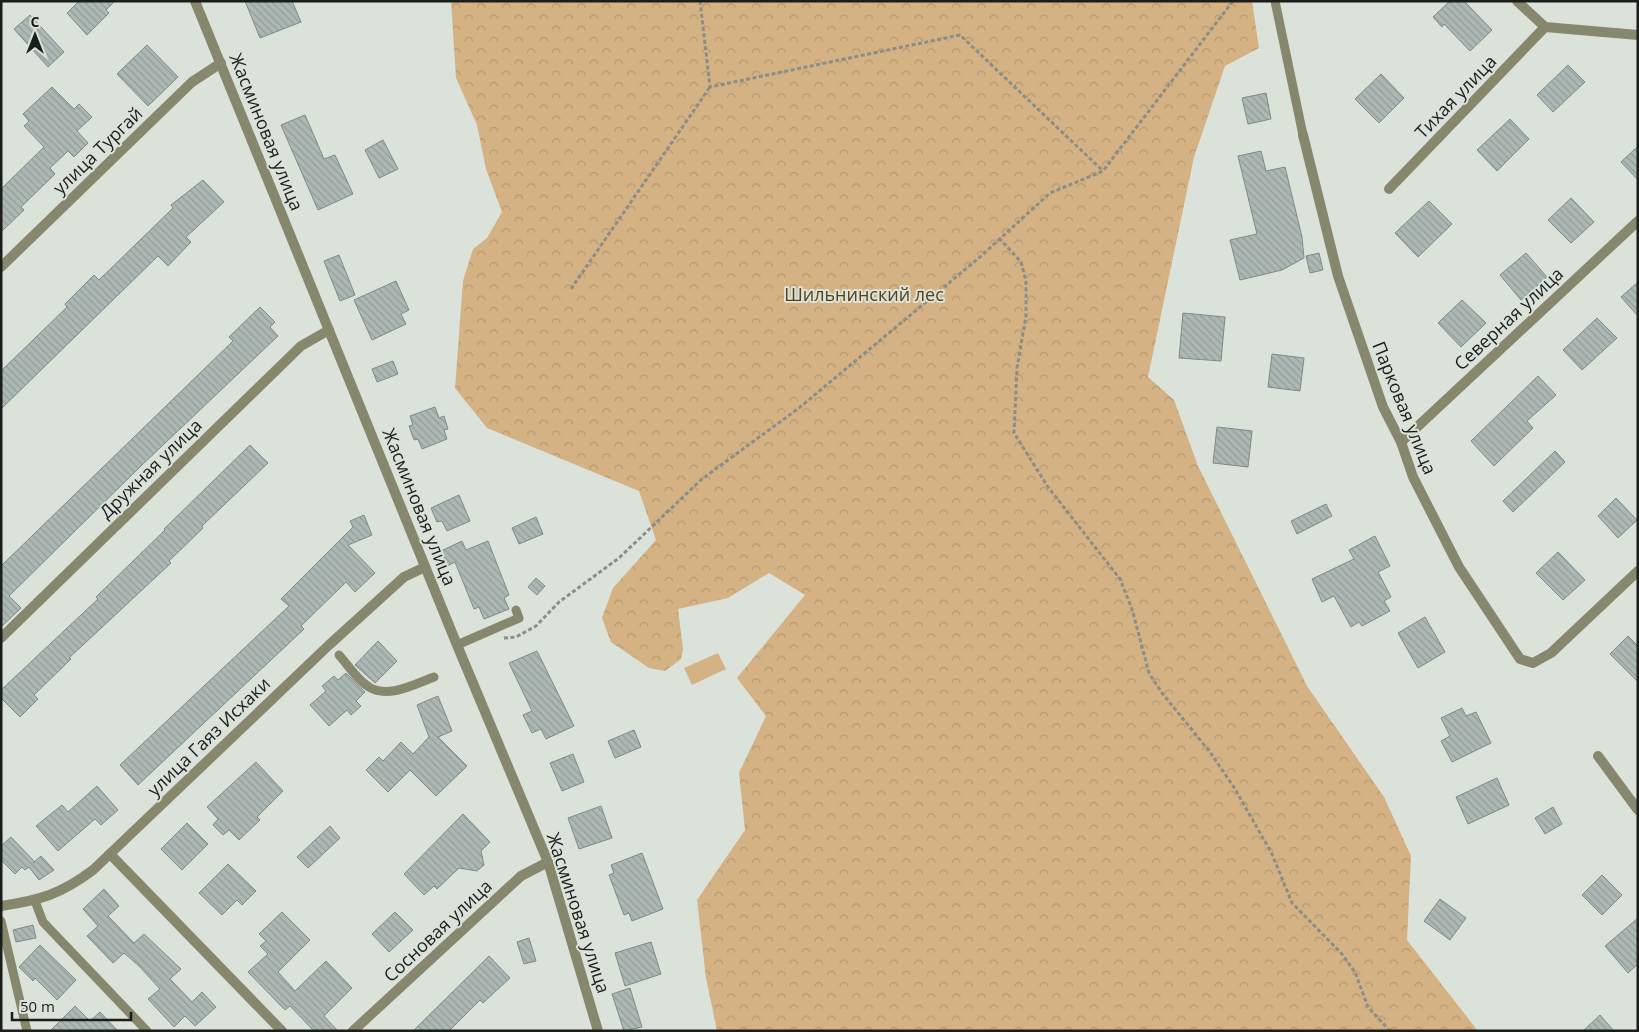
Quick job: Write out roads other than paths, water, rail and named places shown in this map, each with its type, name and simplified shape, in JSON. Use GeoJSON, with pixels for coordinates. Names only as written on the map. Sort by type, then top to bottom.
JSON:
{"type":"FeatureCollection","features":[{"type":"Feature","properties":{"kind":"street","name":"Жасминовая улица"},"geometry":{"type":"LineString","coordinates":[[195,1],[457,645],[548,862],[598,1031]]}},
{"type":"Feature","properties":{"kind":"street"},"geometry":{"type":"LineString","coordinates":[[1517,1],[1545,27],[1638,35]]}},
{"type":"Feature","properties":{"kind":"street","name":"Тихая улица"},"geometry":{"type":"LineString","coordinates":[[1389,189],[1545,27]]}},
{"type":"Feature","properties":{"kind":"street","name":"улица Тургай"},"geometry":{"type":"LineString","coordinates":[[1,267],[192,82],[221,62]]}},
{"type":"Feature","properties":{"kind":"street","name":"Парковая улица"},"geometry":{"type":"LineString","coordinates":[[1303,135],[1338,276],[1383,407],[1402,442],[1413,477],[1459,567],[1520,659],[1533,663],[1551,653],[1638,571]]}},
{"type":"Feature","properties":{"kind":"street","name":"Северная улица"},"geometry":{"type":"LineString","coordinates":[[1402,442],[1638,221]]}},
{"type":"Feature","properties":{"kind":"street","name":"Дружная улица"},"geometry":{"type":"LineString","coordinates":[[1,638],[301,346],[329,330]]}},
{"type":"Feature","properties":{"kind":"street","name":"улица Гаяз Исхаки"},"geometry":{"type":"LineString","coordinates":[[3,906],[35,900],[69,888],[110,854],[343,633],[404,578],[426,567]]}},
{"type":"Feature","properties":{"kind":"street"},"geometry":{"type":"LineString","coordinates":[[1598,756],[1638,810]]}},
{"type":"Feature","properties":{"kind":"street"},"geometry":{"type":"LineString","coordinates":[[110,854],[282,1031]]}},
{"type":"Feature","properties":{"kind":"street","name":"Сосновая улица"},"geometry":{"type":"LineString","coordinates":[[353,1031],[521,876],[548,862]]}},
{"type":"Feature","properties":{"kind":"lane"},"geometry":{"type":"LineString","coordinates":[[1275,1],[1303,135]]}},
{"type":"Feature","properties":{"kind":"lane"},"geometry":{"type":"LineString","coordinates":[[457,645],[519,618],[516,610]]}},
{"type":"Feature","properties":{"kind":"lane"},"geometry":{"type":"LineString","coordinates":[[339,655],[367,686],[376,691],[407,688],[434,677]]}},
{"type":"Feature","properties":{"kind":"lane"},"geometry":{"type":"LineString","coordinates":[[35,900],[42,922],[147,1031]]}},
{"type":"Feature","properties":{"kind":"lane"},"geometry":{"type":"LineString","coordinates":[[1,917],[3,906]]}},
{"type":"Feature","properties":{"kind":"lane"},"geometry":{"type":"LineString","coordinates":[[1,921],[27,1031]]}},
{"type":"Feature","properties":{"kind":"park label","name":"Шильнинский лес"},"geometry":{"type":"Point","coordinates":[864,295]}}]}
